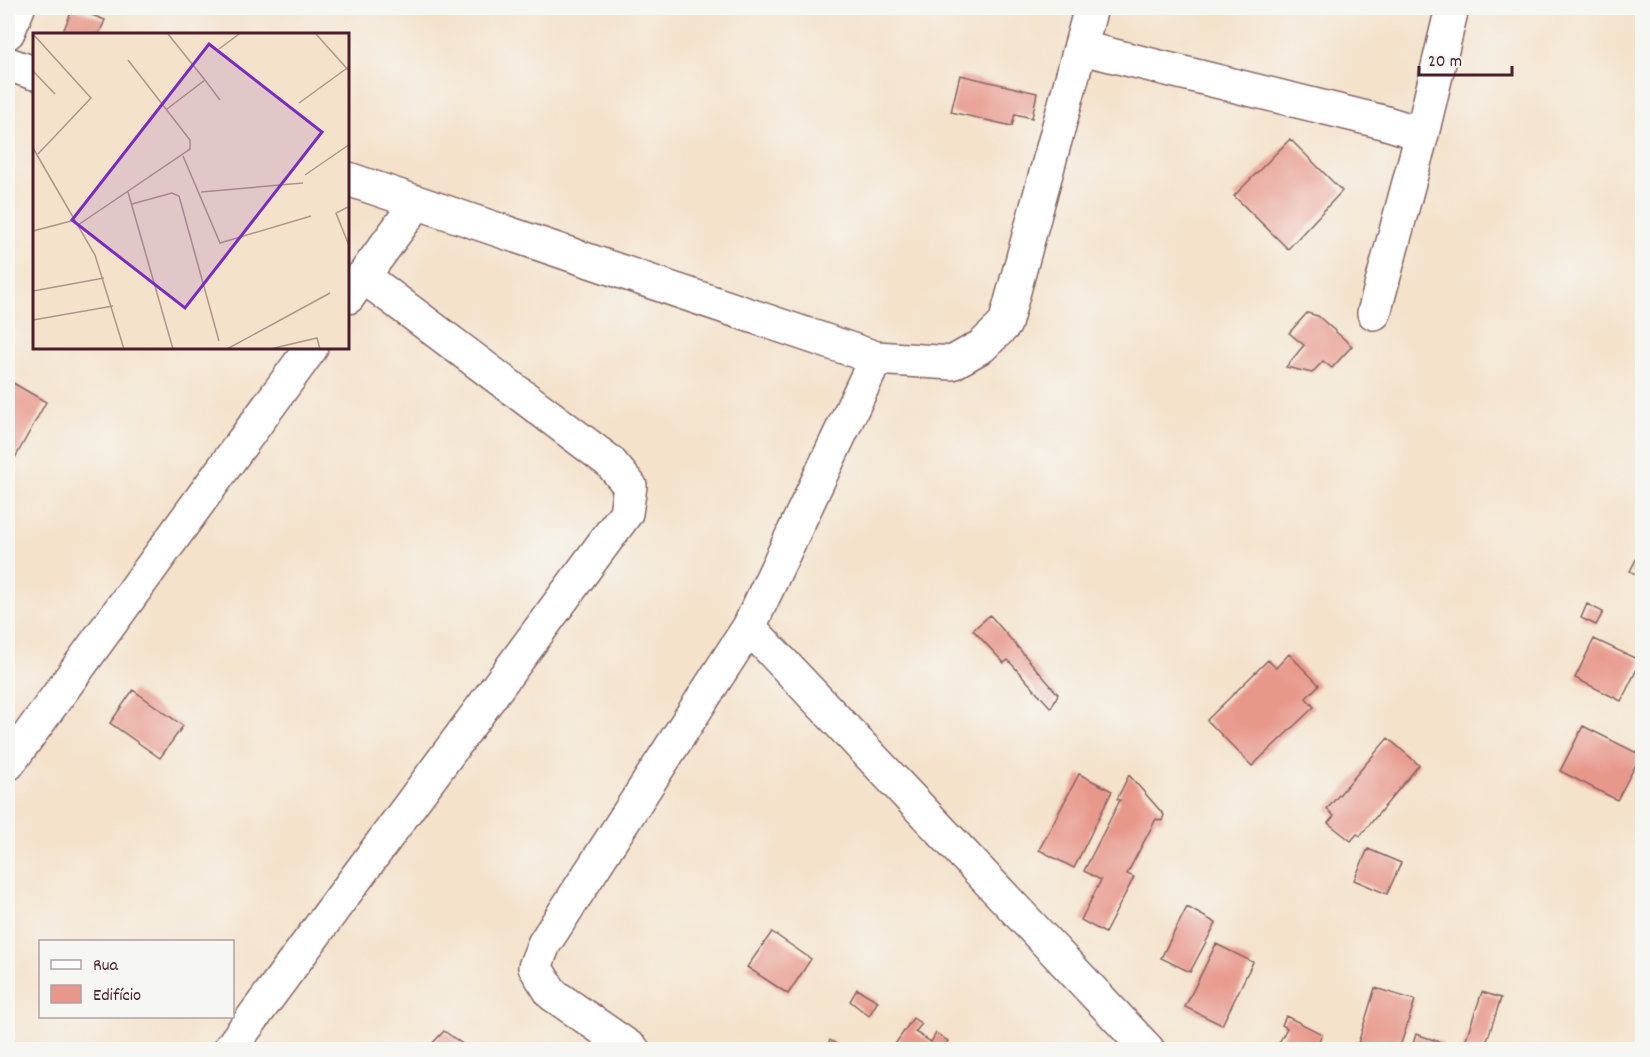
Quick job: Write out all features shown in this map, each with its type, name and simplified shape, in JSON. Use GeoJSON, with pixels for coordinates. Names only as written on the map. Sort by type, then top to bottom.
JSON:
{"type":"FeatureCollection","features":[{"type":"Feature","properties":{"kind":"street"},"geometry":{"type":"LineString","coordinates":[[350,180],[876,358],[952,363],[982,346],[1005,324],[1082,48],[1091,8]]}},
{"type":"Feature","properties":{"kind":"street"},"geometry":{"type":"LineString","coordinates":[[1374,313],[1422,134],[1452,8]]}},
{"type":"Feature","properties":{"kind":"street"},"geometry":{"type":"LineString","coordinates":[[1082,48],[1383,122],[1422,134]]}},
{"type":"Feature","properties":{"kind":"street"},"geometry":{"type":"LineString","coordinates":[[8,64],[33,73]]}},
{"type":"Feature","properties":{"kind":"street"},"geometry":{"type":"LineString","coordinates":[[229,1050],[626,513],[630,486],[610,462],[356,286],[417,203]]}},
{"type":"Feature","properties":{"kind":"street"},"geometry":{"type":"LineString","coordinates":[[8,764],[310,350]]}},
{"type":"Feature","properties":{"kind":"street"},"geometry":{"type":"LineString","coordinates":[[633,1050],[552,994],[535,967],[550,934],[749,627],[876,358]]}},
{"type":"Feature","properties":{"kind":"street"},"geometry":{"type":"LineString","coordinates":[[749,627],[1148,1050]]}},
{"type":"Feature","properties":{"kind":"building"},"geometry":{"type":"Polygon","coordinates":[[[73,8],[105,20],[99,33],[62,33],[73,8]]]}},
{"type":"Feature","properties":{"kind":"building"},"geometry":{"type":"Polygon","coordinates":[[[960,75],[1037,93],[1032,118],[1015,114],[1012,126],[951,112],[960,75]]]}},
{"type":"Feature","properties":{"kind":"building"},"geometry":{"type":"Polygon","coordinates":[[[1290,139],[1342,191],[1288,249],[1234,196],[1290,139]]]}},
{"type":"Feature","properties":{"kind":"building"},"geometry":{"type":"Polygon","coordinates":[[[1307,313],[1318,316],[1352,346],[1332,368],[1323,361],[1312,373],[1286,367],[1304,345],[1289,333],[1307,313]]]}},
{"type":"Feature","properties":{"kind":"building"},"geometry":{"type":"Polygon","coordinates":[[[8,380],[46,402],[15,458],[8,454],[8,380]]]}},
{"type":"Feature","properties":{"kind":"building"},"geometry":{"type":"Polygon","coordinates":[[[1642,548],[1642,578],[1630,571],[1642,548]]]}},
{"type":"Feature","properties":{"kind":"building"},"geometry":{"type":"Polygon","coordinates":[[[1587,604],[1603,612],[1596,625],[1581,618],[1587,604]]]}},
{"type":"Feature","properties":{"kind":"building"},"geometry":{"type":"Polygon","coordinates":[[[990,615],[1058,694],[1051,708],[1008,660],[1004,663],[973,630],[990,615]]]}},
{"type":"Feature","properties":{"kind":"building"},"geometry":{"type":"Polygon","coordinates":[[[1594,639],[1641,661],[1621,701],[1575,678],[1594,639]]]}},
{"type":"Feature","properties":{"kind":"building"},"geometry":{"type":"Polygon","coordinates":[[[1289,654],[1319,685],[1306,698],[1314,707],[1252,766],[1207,720],[1268,660],[1276,668],[1289,654]]]}},
{"type":"Feature","properties":{"kind":"building"},"geometry":{"type":"Polygon","coordinates":[[[133,690],[183,726],[160,758],[110,723],[133,690]]]}},
{"type":"Feature","properties":{"kind":"building"},"geometry":{"type":"Polygon","coordinates":[[[1583,726],[1641,755],[1617,800],[1560,771],[1583,726]]]}},
{"type":"Feature","properties":{"kind":"building"},"geometry":{"type":"Polygon","coordinates":[[[1388,738],[1419,765],[1360,836],[1357,834],[1351,841],[1328,823],[1334,816],[1327,809],[1388,738]]]}},
{"type":"Feature","properties":{"kind":"building"},"geometry":{"type":"Polygon","coordinates":[[[1079,774],[1112,791],[1074,868],[1039,850],[1079,774]]]}},
{"type":"Feature","properties":{"kind":"building"},"geometry":{"type":"Polygon","coordinates":[[[1129,775],[1164,815],[1162,821],[1156,819],[1127,874],[1134,877],[1105,933],[1081,920],[1101,880],[1084,871],[1120,800],[1117,799],[1129,775]]]}},
{"type":"Feature","properties":{"kind":"building"},"geometry":{"type":"Polygon","coordinates":[[[1368,849],[1401,863],[1387,894],[1354,880],[1368,849]]]}},
{"type":"Feature","properties":{"kind":"building"},"geometry":{"type":"Polygon","coordinates":[[[1187,907],[1216,923],[1190,972],[1161,958],[1187,907]]]}},
{"type":"Feature","properties":{"kind":"building"},"geometry":{"type":"Polygon","coordinates":[[[772,932],[811,959],[788,994],[747,967],[772,932]]]}},
{"type":"Feature","properties":{"kind":"building"},"geometry":{"type":"Polygon","coordinates":[[[1216,944],[1253,962],[1222,1025],[1185,1007],[1216,944]]]}},
{"type":"Feature","properties":{"kind":"building"},"geometry":{"type":"Polygon","coordinates":[[[1375,988],[1415,1000],[1399,1050],[1356,1050],[1375,988]]]}},
{"type":"Feature","properties":{"kind":"building"},"geometry":{"type":"Polygon","coordinates":[[[857,989],[878,1001],[869,1016],[850,1001],[857,989]]]}},
{"type":"Feature","properties":{"kind":"building"},"geometry":{"type":"Polygon","coordinates":[[[1482,992],[1501,998],[1484,1050],[1462,1050],[1482,992]]]}},
{"type":"Feature","properties":{"kind":"building"},"geometry":{"type":"Polygon","coordinates":[[[1286,1016],[1322,1034],[1318,1043],[1329,1050],[1275,1050],[1287,1028],[1282,1025],[1286,1016]]]}},
{"type":"Feature","properties":{"kind":"building"},"geometry":{"type":"Polygon","coordinates":[[[913,1018],[922,1024],[915,1032],[931,1042],[936,1033],[948,1041],[944,1048],[891,1050],[913,1018]]]}},
{"type":"Feature","properties":{"kind":"building"},"geometry":{"type":"Polygon","coordinates":[[[444,1031],[471,1050],[433,1050],[429,1047],[444,1031]]]}},
{"type":"Feature","properties":{"kind":"building"},"geometry":{"type":"Polygon","coordinates":[[[1416,1034],[1443,1043],[1441,1050],[1411,1050],[1416,1034]]]}},
{"type":"Feature","properties":{"kind":"building"},"geometry":{"type":"Polygon","coordinates":[[[830,1040],[845,1050],[824,1050],[830,1040]]]}}]}
